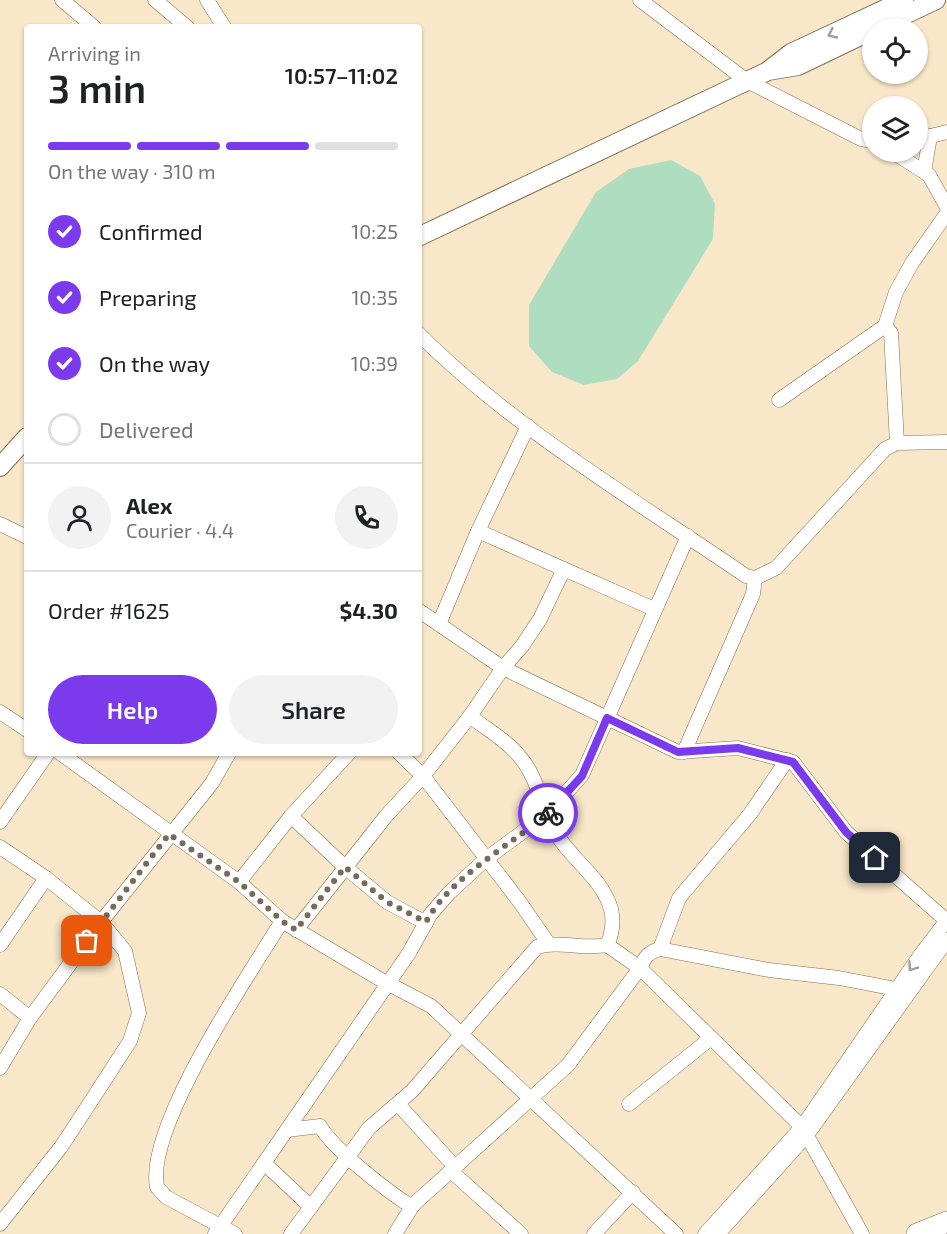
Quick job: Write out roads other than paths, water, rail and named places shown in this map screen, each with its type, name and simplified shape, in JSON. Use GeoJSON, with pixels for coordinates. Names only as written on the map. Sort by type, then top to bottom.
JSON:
{"type":"FeatureCollection","features":[{"type":"Feature","properties":{"kind":"highway"},"geometry":{"type":"LineString","coordinates":[[917,1234],[947,1222]]}},
{"type":"Feature","properties":{"kind":"main road"},"geometry":{"type":"LineString","coordinates":[[768,72],[791,53],[904,0]]}},
{"type":"Feature","properties":{"kind":"main road"},"geometry":{"type":"LineString","coordinates":[[898,18],[936,0]]}},
{"type":"Feature","properties":{"kind":"main road"},"geometry":{"type":"LineString","coordinates":[[422,235],[747,81],[768,72],[798,66],[862,35]]}},
{"type":"Feature","properties":{"kind":"main road"},"geometry":{"type":"LineString","coordinates":[[0,467],[24,440]]}},
{"type":"Feature","properties":{"kind":"street"},"geometry":{"type":"LineString","coordinates":[[62,0],[90,24]]}},
{"type":"Feature","properties":{"kind":"street"},"geometry":{"type":"LineString","coordinates":[[155,0],[184,24]]}},
{"type":"Feature","properties":{"kind":"street"},"geometry":{"type":"LineString","coordinates":[[207,0],[222,24]]}},
{"type":"Feature","properties":{"kind":"street"},"geometry":{"type":"LineString","coordinates":[[640,0],[747,81],[862,138]]}},
{"type":"Feature","properties":{"kind":"street"},"geometry":{"type":"LineString","coordinates":[[928,136],[947,132]]}},
{"type":"Feature","properties":{"kind":"street"},"geometry":{"type":"LineString","coordinates":[[908,162],[929,175],[947,207]]}},
{"type":"Feature","properties":{"kind":"street"},"geometry":{"type":"LineString","coordinates":[[924,162],[924,172]]}},
{"type":"Feature","properties":{"kind":"street"},"geometry":{"type":"LineString","coordinates":[[779,400],[885,326],[896,292],[912,263],[947,213]]}},
{"type":"Feature","properties":{"kind":"street"},"geometry":{"type":"LineString","coordinates":[[885,326],[891,333],[897,443]]}},
{"type":"Feature","properties":{"kind":"street"},"geometry":{"type":"LineString","coordinates":[[422,337],[528,426],[746,576],[755,578],[776,567],[877,455],[897,443],[947,442]]}},
{"type":"Feature","properties":{"kind":"street"},"geometry":{"type":"LineString","coordinates":[[439,624],[478,531],[528,426]]}},
{"type":"Feature","properties":{"kind":"street"},"geometry":{"type":"LineString","coordinates":[[0,524],[24,536]]}},
{"type":"Feature","properties":{"kind":"street"},"geometry":{"type":"LineString","coordinates":[[478,531],[563,571],[654,609]]}},
{"type":"Feature","properties":{"kind":"street"},"geometry":{"type":"LineString","coordinates":[[217,1230],[388,984],[426,922],[449,893],[486,859],[547,814],[582,776],[688,536]]}},
{"type":"Feature","properties":{"kind":"street"},"geometry":{"type":"LineString","coordinates":[[296,930],[386,816],[423,776],[470,716],[540,619],[563,571]]}},
{"type":"Feature","properties":{"kind":"street"},"geometry":{"type":"LineString","coordinates":[[684,752],[753,594],[755,578]]}},
{"type":"Feature","properties":{"kind":"street"},"geometry":{"type":"LineString","coordinates":[[422,613],[503,668],[678,752],[738,748],[793,762],[846,832],[947,921],[896,989],[805,1131],[705,1234]]}},
{"type":"Feature","properties":{"kind":"street"},"geometry":{"type":"LineString","coordinates":[[0,712],[24,728]]}},
{"type":"Feature","properties":{"kind":"street"},"geometry":{"type":"LineString","coordinates":[[470,716],[519,755],[531,772],[547,814],[569,853],[591,873],[611,909],[612,935],[607,945]]}},
{"type":"Feature","properties":{"kind":"street"},"geometry":{"type":"LineString","coordinates":[[0,822],[46,756]]}},
{"type":"Feature","properties":{"kind":"street"},"geometry":{"type":"LineString","coordinates":[[64,756],[169,834],[239,882],[282,921],[388,984],[431,1006],[676,1234]]}},
{"type":"Feature","properties":{"kind":"street"},"geometry":{"type":"LineString","coordinates":[[0,1068],[30,1018],[100,922],[212,783],[227,756]]}},
{"type":"Feature","properties":{"kind":"street"},"geometry":{"type":"LineString","coordinates":[[239,882],[291,816],[346,756]]}},
{"type":"Feature","properties":{"kind":"street"},"geometry":{"type":"LineString","coordinates":[[402,756],[423,776],[548,943]]}},
{"type":"Feature","properties":{"kind":"street"},"geometry":{"type":"LineString","coordinates":[[660,949],[679,898],[750,814],[787,760]]}},
{"type":"Feature","properties":{"kind":"street"},"geometry":{"type":"LineString","coordinates":[[291,816],[345,867],[387,902],[426,922]]}},
{"type":"Feature","properties":{"kind":"street"},"geometry":{"type":"LineString","coordinates":[[0,847],[46,878],[100,922],[125,951],[139,1013],[130,1041],[61,1147],[0,1224]]}},
{"type":"Feature","properties":{"kind":"street"},"geometry":{"type":"LineString","coordinates":[[0,945],[46,878]]}},
{"type":"Feature","properties":{"kind":"street"},"geometry":{"type":"LineString","coordinates":[[235,1234],[217,1230],[166,1197],[157,1187],[156,1162],[187,1078],[282,921]]}},
{"type":"Feature","properties":{"kind":"street"},"geometry":{"type":"LineString","coordinates":[[718,1234],[805,1131],[947,940]]}},
{"type":"Feature","properties":{"kind":"street"},"geometry":{"type":"LineString","coordinates":[[291,1234],[369,1128],[398,1104],[462,1035],[537,946],[548,943],[564,946],[607,945],[639,968],[805,1131],[862,1234]]}},
{"type":"Feature","properties":{"kind":"street"},"geometry":{"type":"LineString","coordinates":[[400,1232],[412,1207],[568,1065],[651,951],[660,949],[769,970],[839,978],[896,989]]}},
{"type":"Feature","properties":{"kind":"street"},"geometry":{"type":"LineString","coordinates":[[0,994],[30,1018]]}},
{"type":"Feature","properties":{"kind":"street"},"geometry":{"type":"LineString","coordinates":[[629,1104],[711,1038]]}},
{"type":"Feature","properties":{"kind":"street"},"geometry":{"type":"LineString","coordinates":[[398,1104],[453,1169],[521,1234]]}},
{"type":"Feature","properties":{"kind":"street"},"geometry":{"type":"LineString","coordinates":[[286,1130],[320,1126],[384,1189],[412,1207]]}},
{"type":"Feature","properties":{"kind":"street"},"geometry":{"type":"LineString","coordinates":[[264,1163],[311,1207]]}},
{"type":"Feature","properties":{"kind":"street"},"geometry":{"type":"LineString","coordinates":[[594,1234],[633,1192]]}}]}
